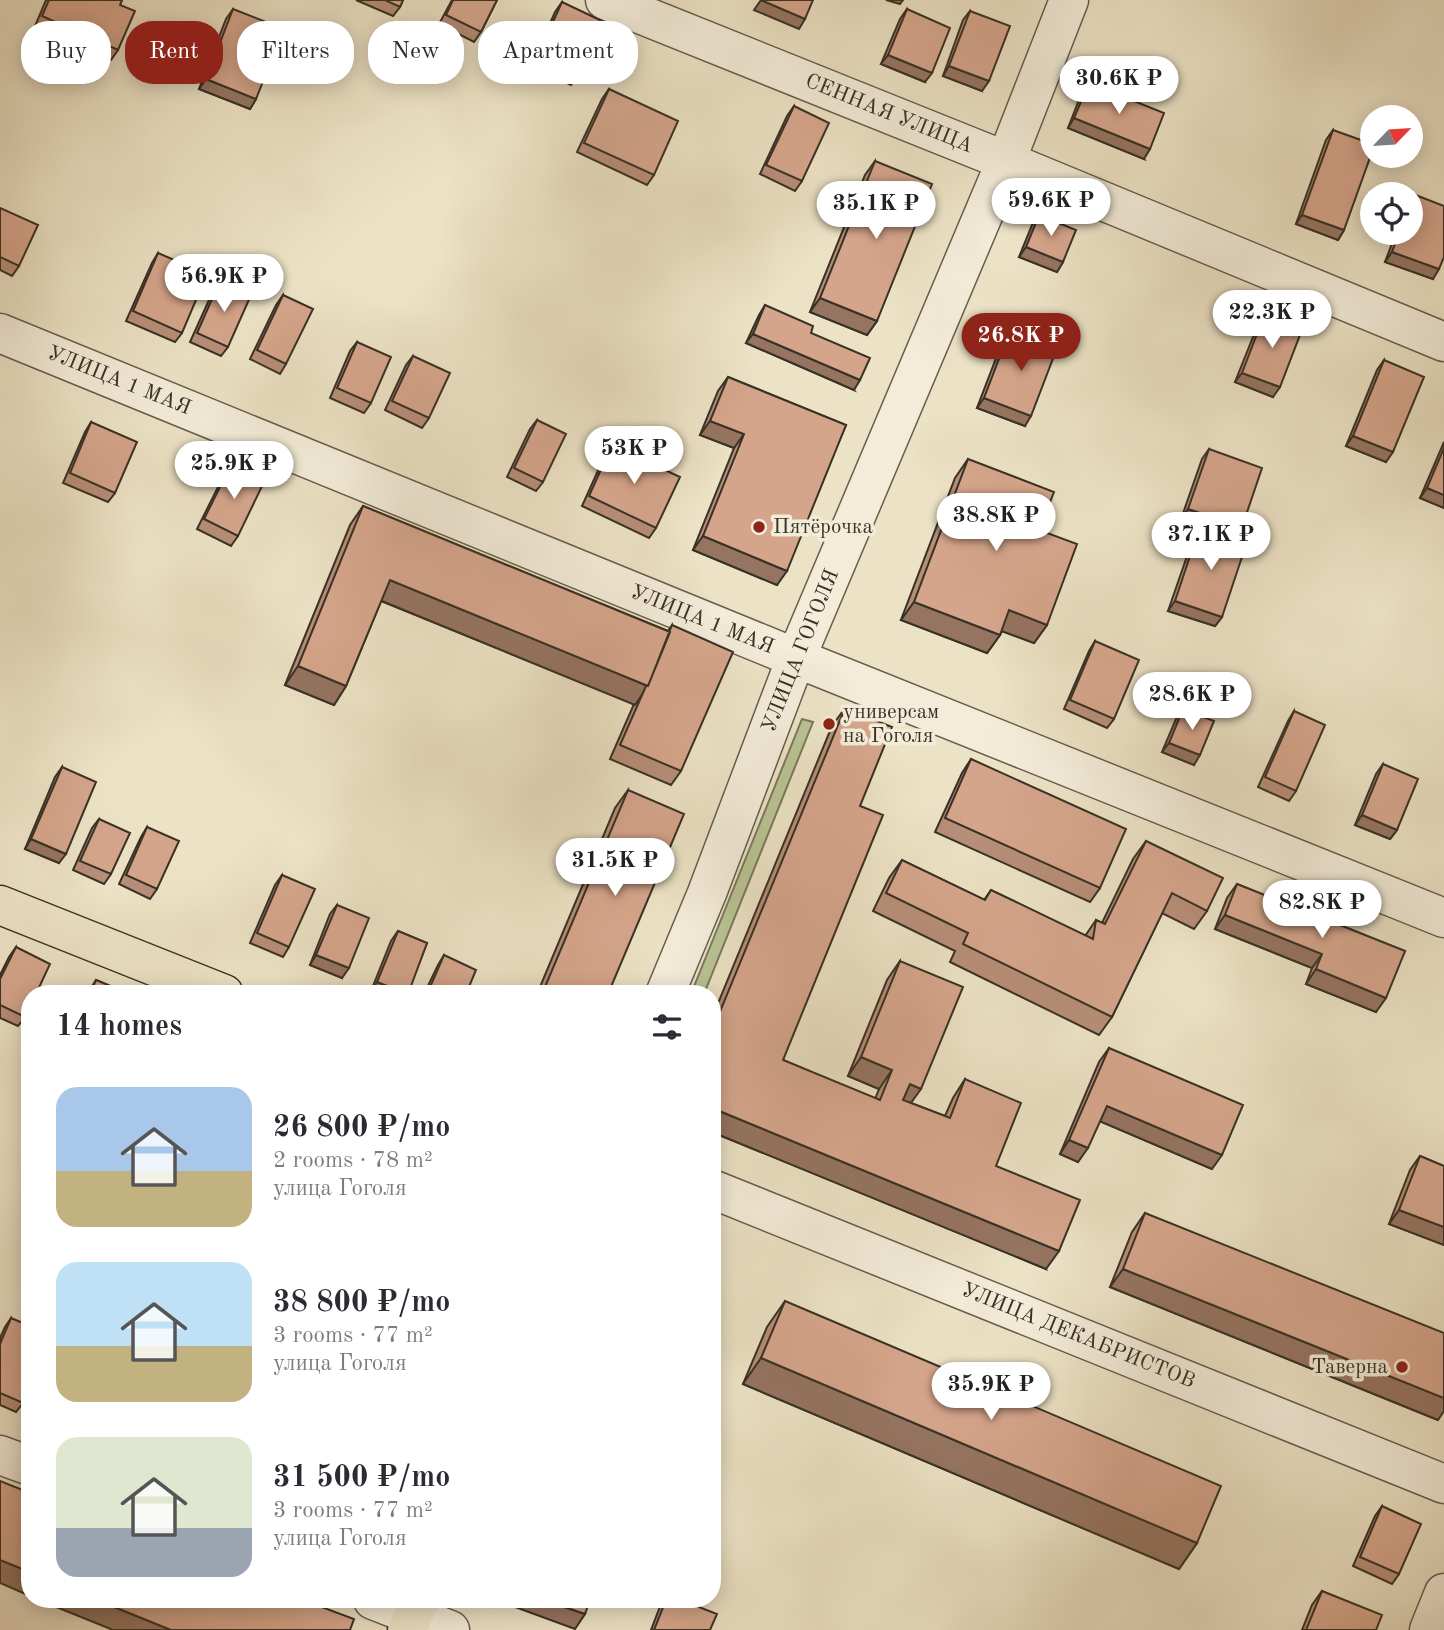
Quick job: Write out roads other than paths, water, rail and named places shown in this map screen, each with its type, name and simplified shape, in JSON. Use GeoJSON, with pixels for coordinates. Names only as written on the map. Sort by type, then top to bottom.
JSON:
{"type":"FeatureCollection","features":[{"type":"Feature","properties":{"kind":"main road"},"geometry":{"type":"LineString","coordinates":[[0,905],[201,985]]}},
{"type":"Feature","properties":{"kind":"street","name":"СЕННАЯ УЛИЦА"},"geometry":{"type":"LineString","coordinates":[[605,0],[1006,161],[1444,342]]}},
{"type":"Feature","properties":{"kind":"street","name":"УЛИЦА ГОГОЛЯ"},"geometry":{"type":"LineString","coordinates":[[669,985],[707,893],[796,658],[1006,161],[1069,0]]}},
{"type":"Feature","properties":{"kind":"street","name":"УЛИЦА 1 МАЯ"},"geometry":{"type":"LineString","coordinates":[[0,332],[796,658],[1444,918]]}},
{"type":"Feature","properties":{"kind":"street","name":"УЛИЦА ДЕКАБРИСТОВ"},"geometry":{"type":"LineString","coordinates":[[721,1193],[1444,1484]]}},
{"type":"Feature","properties":{"kind":"street"},"geometry":{"type":"LineString","coordinates":[[0,1455],[21,1463]]}},
{"type":"Feature","properties":{"kind":"street"},"geometry":{"type":"LineString","coordinates":[[1429,1630],[1444,1593]]}},
{"type":"Feature","properties":{"kind":"street"},"geometry":{"type":"LineString","coordinates":[[395,1608],[450,1630]]}},
{"type":"Feature","properties":{"kind":"place","name":"Пятёрочка"},"geometry":{"type":"Point","coordinates":[759,527]}},
{"type":"Feature","properties":{"kind":"place","name":"универсам на Гоголя"},"geometry":{"type":"Point","coordinates":[829,724]}},
{"type":"Feature","properties":{"kind":"place","name":"Таверна"},"geometry":{"type":"Point","coordinates":[1402,1367]}}]}
